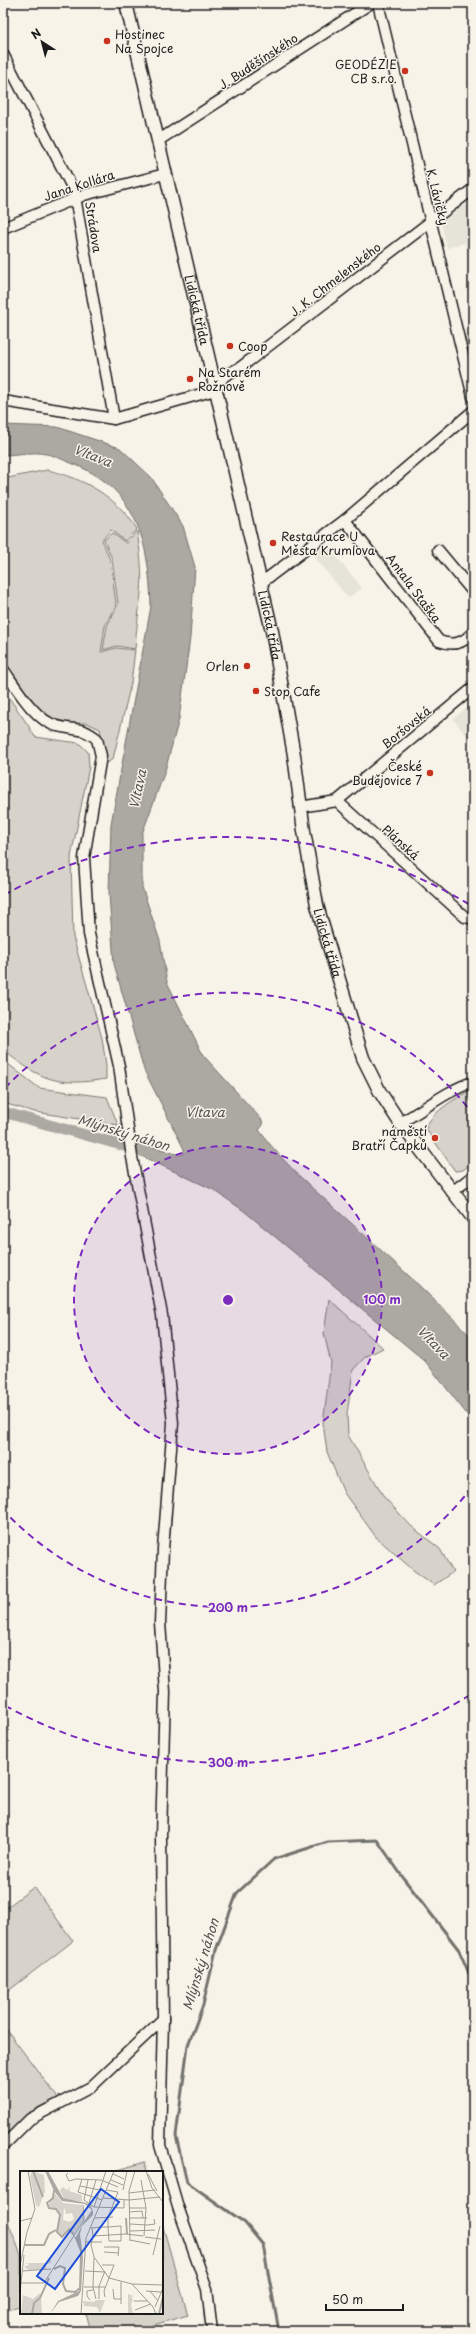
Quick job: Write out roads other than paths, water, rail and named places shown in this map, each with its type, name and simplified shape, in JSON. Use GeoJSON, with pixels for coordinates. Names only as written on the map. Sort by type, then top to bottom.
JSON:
{"type":"FeatureCollection","features":[{"type":"Feature","properties":{"kind":"street","name":"Lidická třída"},"geometry":{"type":"LineString","coordinates":[[126,3],[272,631],[291,732],[300,807],[317,905],[353,1026],[369,1070],[385,1101],[400,1123],[473,1218]]}},
{"type":"Feature","properties":{"kind":"street","name":"J. Buděšínského"},"geometry":{"type":"LineString","coordinates":[[159,140],[371,3]]}},
{"type":"Feature","properties":{"kind":"street","name":"K. Lávičky"},"geometry":{"type":"LineString","coordinates":[[378,3],[473,397]]}},
{"type":"Feature","properties":{"kind":"street","name":"Strádova"},"geometry":{"type":"LineString","coordinates":[[3,54],[76,198],[114,419]]}},
{"type":"Feature","properties":{"kind":"street","name":"Jana Kollára"},"geometry":{"type":"LineString","coordinates":[[3,228],[76,198],[165,174]]}},
{"type":"Feature","properties":{"kind":"street","name":"J. K. Chmelenského"},"geometry":{"type":"LineString","coordinates":[[215,390],[224,376],[241,367],[473,189]]}},
{"type":"Feature","properties":{"kind":"street"},"geometry":{"type":"LineString","coordinates":[[3,402],[114,419],[215,390]]}},
{"type":"Feature","properties":{"kind":"street"},"geometry":{"type":"LineString","coordinates":[[261,584],[345,520],[473,411]]}},
{"type":"Feature","properties":{"kind":"street","name":"Antala Staška"},"geometry":{"type":"LineString","coordinates":[[345,520],[439,641],[451,645],[471,640]]}},
{"type":"Feature","properties":{"kind":"street"},"geometry":{"type":"LineString","coordinates":[[438,550],[473,592]]}},
{"type":"Feature","properties":{"kind":"street"},"geometry":{"type":"LineString","coordinates":[[3,669],[34,711],[56,726],[86,730],[97,739],[101,756],[84,858],[89,934],[119,1066],[131,1155],[162,1315],[173,1423],[163,1549],[160,1623],[165,1692],[161,1837],[163,2019],[160,2144],[178,2207],[207,2289],[212,2331]]}},
{"type":"Feature","properties":{"kind":"street","name":"Boršovská"},"geometry":{"type":"LineString","coordinates":[[336,800],[473,688]]}},
{"type":"Feature","properties":{"kind":"street"},"geometry":{"type":"LineString","coordinates":[[300,807],[336,800]]}},
{"type":"Feature","properties":{"kind":"street","name":"Plánská"},"geometry":{"type":"LineString","coordinates":[[336,800],[464,917],[473,919],[473,926]]}},
{"type":"Feature","properties":{"kind":"street"},"geometry":{"type":"LineString","coordinates":[[400,1123],[422,1111],[444,1094],[473,1082]]}},
{"type":"Feature","properties":{"kind":"street"},"geometry":{"type":"LineString","coordinates":[[452,1192],[473,1176]]}},
{"type":"Feature","properties":{"kind":"street"},"geometry":{"type":"LineString","coordinates":[[3,2146],[30,2119],[91,2087],[163,2019]]}},
{"type":"Feature","properties":{"kind":"water","name":"Vltava"},"geometry":{"type":"Polygon","coordinates":[[[3,425],[57,427],[120,448],[151,477],[183,526],[195,567],[190,638],[179,719],[165,771],[142,834],[142,887],[160,941],[167,982],[203,1055],[262,1120],[263,1125],[259,1130],[279,1155],[290,1167],[428,1294],[473,1339],[473,1422],[425,1361],[244,1211],[214,1190],[137,1154],[136,1141],[179,1155],[184,1154],[184,1149],[144,1070],[114,964],[109,894],[111,824],[151,606],[147,560],[142,539],[135,520],[125,502],[111,487],[93,474],[52,455],[36,453],[3,455],[3,425]]]}},
{"type":"Feature","properties":{"kind":"waterway","name":"Mlýnský náhon"},"geometry":{"type":"LineString","coordinates":[[3,1112],[150,1153]]}},
{"type":"Feature","properties":{"kind":"waterway","name":"Mlýnský náhon"},"geometry":{"type":"LineString","coordinates":[[279,2331],[263,2245],[245,2223],[187,2182],[176,2136],[188,2045],[203,2005],[216,1950],[237,1893],[274,1859],[328,1842],[377,1840],[404,1879],[459,1950],[473,1983]]}},
{"type":"Feature","properties":{"kind":"place","name":"Hostinec Na Spojce"},"geometry":{"type":"Point","coordinates":[107,41]}},
{"type":"Feature","properties":{"kind":"place","name":"GEODÉZIE CB s.r.o."},"geometry":{"type":"Point","coordinates":[405,71]}},
{"type":"Feature","properties":{"kind":"place","name":"Coop"},"geometry":{"type":"Point","coordinates":[230,346]}},
{"type":"Feature","properties":{"kind":"place","name":"Na Starém Rožnově"},"geometry":{"type":"Point","coordinates":[190,379]}},
{"type":"Feature","properties":{"kind":"place","name":"Restaurace U Města Krumlova"},"geometry":{"type":"Point","coordinates":[273,543]}},
{"type":"Feature","properties":{"kind":"place","name":"Orlen"},"geometry":{"type":"Point","coordinates":[247,666]}},
{"type":"Feature","properties":{"kind":"place","name":"Stop Cafe"},"geometry":{"type":"Point","coordinates":[256,691]}},
{"type":"Feature","properties":{"kind":"place","name":"České Budějovice 7"},"geometry":{"type":"Point","coordinates":[430,773]}},
{"type":"Feature","properties":{"kind":"place","name":"náměstí Bratří Čapků"},"geometry":{"type":"Point","coordinates":[435,1138]}}]}
